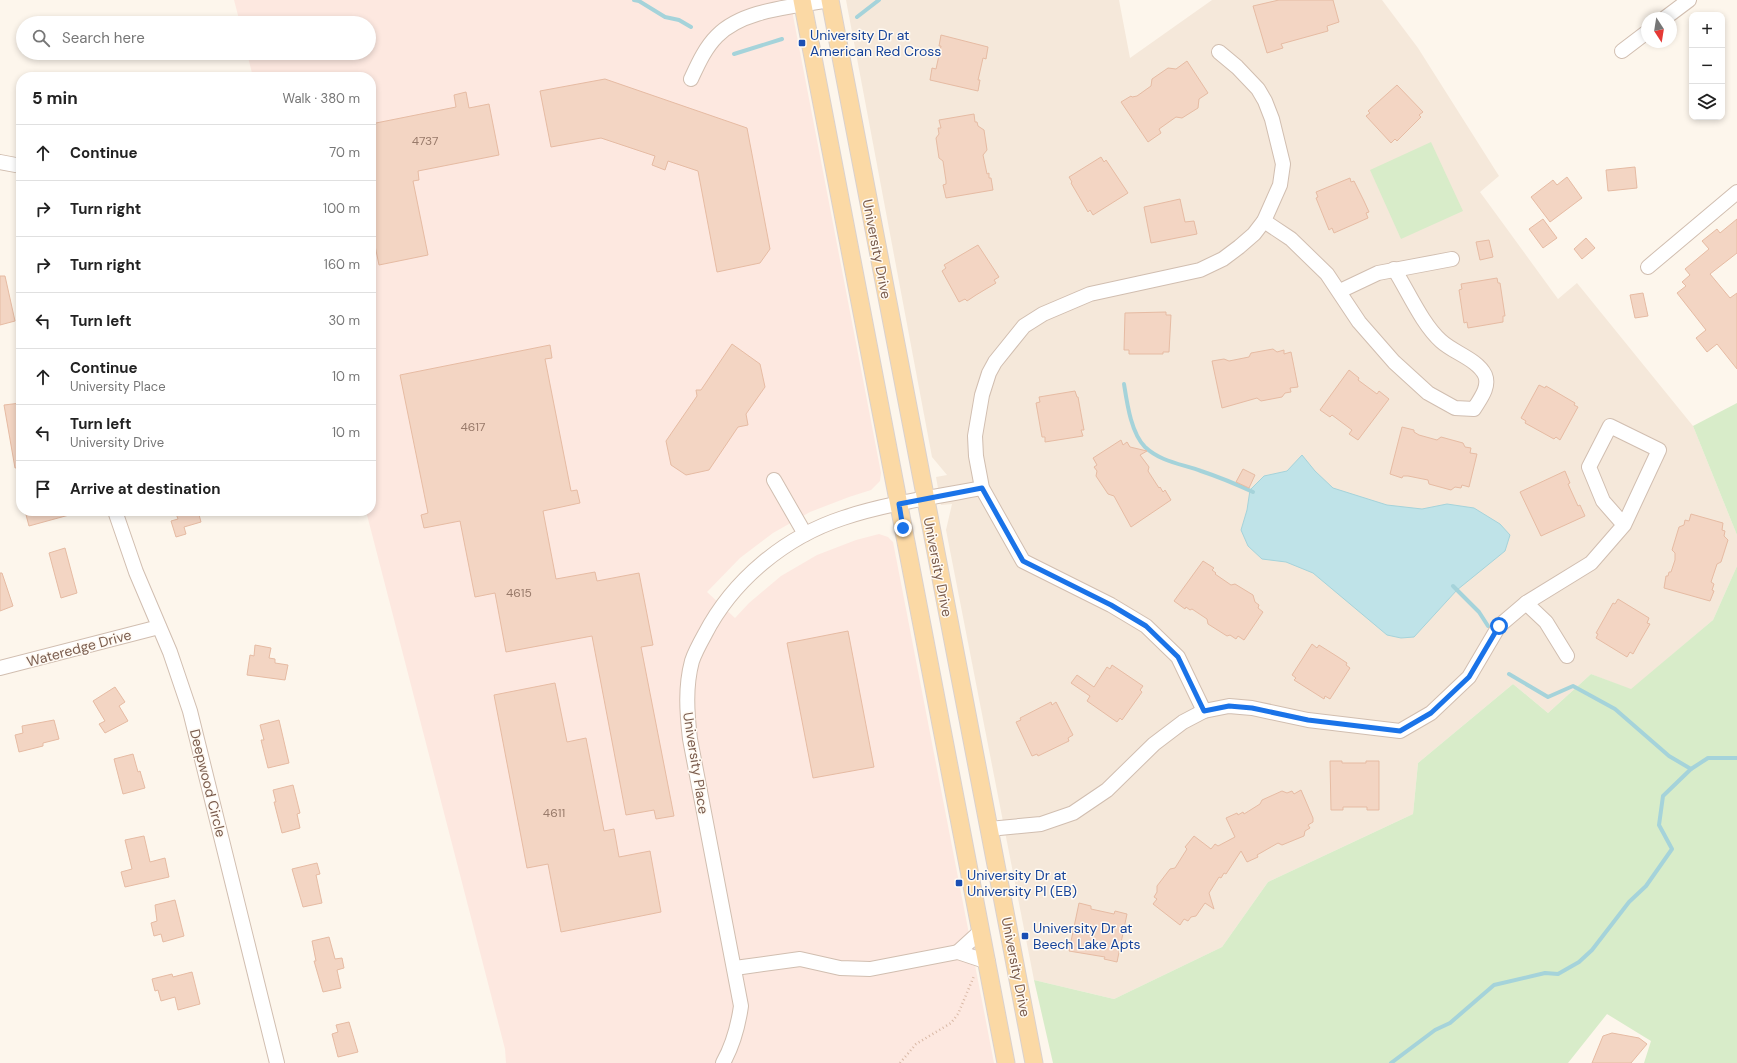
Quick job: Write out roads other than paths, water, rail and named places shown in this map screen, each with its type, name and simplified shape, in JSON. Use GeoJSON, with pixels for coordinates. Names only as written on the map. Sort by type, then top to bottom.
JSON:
{"type":"FeatureCollection","features":[{"type":"Feature","properties":{"kind":"main road","name":"University Drive"},"geometry":{"type":"LineString","coordinates":[[830,0],[1034,1063]]}},
{"type":"Feature","properties":{"kind":"main road","name":"University Drive"},"geometry":{"type":"LineString","coordinates":[[803,3],[981,931],[983,968],[1006,1063]]}},
{"type":"Feature","properties":{"kind":"street"},"geometry":{"type":"LineString","coordinates":[[691,79],[708,48],[726,28],[743,18],[803,3],[830,0]]}},
{"type":"Feature","properties":{"kind":"street"},"geometry":{"type":"LineString","coordinates":[[1673,12],[1689,0]]}},
{"type":"Feature","properties":{"kind":"street"},"geometry":{"type":"LineString","coordinates":[[1622,51],[1641,37]]}},
{"type":"Feature","properties":{"kind":"street"},"geometry":{"type":"LineString","coordinates":[[1204,711],[1178,657],[1146,626],[1111,605],[1023,561],[982,488],[974,436],[982,395],[995,362],[1024,326],[1043,314],[1090,294],[1200,270],[1223,259],[1239,248],[1254,234],[1264,221],[1280,185],[1282,164],[1272,119],[1265,101],[1258,89],[1237,67],[1219,52]]}},
{"type":"Feature","properties":{"kind":"street"},"geometry":{"type":"LineString","coordinates":[[0,162],[16,165]]}},
{"type":"Feature","properties":{"kind":"street"},"geometry":{"type":"LineString","coordinates":[[1648,267],[1737,192]]}},
{"type":"Feature","properties":{"kind":"street"},"geometry":{"type":"LineString","coordinates":[[1264,221],[1291,240],[1327,274],[1340,291],[1359,322],[1394,362],[1428,393],[1455,408],[1474,409],[1486,387],[1485,375],[1477,366],[1442,341],[1430,327],[1394,269]]}},
{"type":"Feature","properties":{"kind":"street"},"geometry":{"type":"LineString","coordinates":[[1340,291],[1378,273],[1452,259]]}},
{"type":"Feature","properties":{"kind":"street"},"geometry":{"type":"LineString","coordinates":[[989,829],[1041,824],[1073,813],[1107,790],[1154,744],[1183,722],[1204,711],[1229,706],[1252,708],[1308,720],[1400,731],[1431,713],[1469,677],[1499,626],[1526,603],[1591,563],[1624,525],[1659,450],[1610,426],[1589,467],[1603,501],[1624,525]]}},
{"type":"Feature","properties":{"kind":"street"},"geometry":{"type":"LineString","coordinates":[[774,480],[805,534]]}},
{"type":"Feature","properties":{"kind":"street","name":"University Place"},"geometry":{"type":"LineString","coordinates":[[723,1063],[731,1048],[738,1024],[741,1006],[735,968],[696,772],[687,710],[687,689],[692,661],[722,604],[755,570],[805,534],[843,518],[899,504],[982,488]]}},
{"type":"Feature","properties":{"kind":"street","name":"Deepwood Circle"},"geometry":{"type":"LineString","coordinates":[[118,516],[136,572],[177,672],[190,711],[277,1063]]}},
{"type":"Feature","properties":{"kind":"street"},"geometry":{"type":"LineString","coordinates":[[1526,603],[1546,622],[1567,656]]}},
{"type":"Feature","properties":{"kind":"street","name":"Wateredge Drive"},"geometry":{"type":"LineString","coordinates":[[0,668],[159,627]]}},
{"type":"Feature","properties":{"kind":"street"},"geometry":{"type":"LineString","coordinates":[[735,968],[800,959],[840,968],[870,969],[958,952],[981,931]]}},
{"type":"Feature","properties":{"kind":"street"},"geometry":{"type":"LineString","coordinates":[[958,952],[983,968]]}},
{"type":"Feature","properties":{"kind":"water"},"geometry":{"type":"Polygon","coordinates":[[[1302,455],[1315,471],[1333,488],[1387,505],[1422,509],[1447,504],[1474,508],[1500,524],[1510,535],[1505,551],[1457,590],[1414,637],[1401,638],[1387,635],[1313,573],[1286,562],[1262,559],[1248,546],[1241,530],[1247,510],[1250,490],[1264,476],[1287,471],[1302,455]]]}},
{"type":"Feature","properties":{"kind":"waterway"},"geometry":{"type":"LineString","coordinates":[[634,0],[639,1],[665,17],[679,20],[691,27]]}},
{"type":"Feature","properties":{"kind":"waterway"},"geometry":{"type":"LineString","coordinates":[[857,17],[879,0]]}},
{"type":"Feature","properties":{"kind":"waterway"},"geometry":{"type":"LineString","coordinates":[[734,54],[782,39]]}},
{"type":"Feature","properties":{"kind":"waterway"},"geometry":{"type":"LineString","coordinates":[[1124,384],[1128,409],[1133,426],[1136,434],[1145,447],[1158,456],[1172,462],[1234,483],[1253,492]]}},
{"type":"Feature","properties":{"kind":"waterway"},"geometry":{"type":"LineString","coordinates":[[1453,586],[1479,612],[1488,626]]}},
{"type":"Feature","properties":{"kind":"waterway"},"geometry":{"type":"LineString","coordinates":[[1509,674],[1548,697],[1573,686],[1615,709],[1669,756],[1691,769]]}},
{"type":"Feature","properties":{"kind":"waterway"},"geometry":{"type":"LineString","coordinates":[[1391,1063],[1435,1030],[1450,1023],[1494,985],[1545,973],[1558,974],[1579,962],[1592,950],[1629,902],[1646,886],[1672,849],[1659,825],[1663,796],[1691,769],[1708,758],[1737,758]]}},
{"type":"Feature","properties":{"kind":"place","name":"University Dr at American Red Cross"},"geometry":{"type":"Point","coordinates":[802,43]}},
{"type":"Feature","properties":{"kind":"place","name":"University Dr at University Pl (EB)"},"geometry":{"type":"Point","coordinates":[959,883]}},
{"type":"Feature","properties":{"kind":"place","name":"University Dr at Beech Lake Apts"},"geometry":{"type":"Point","coordinates":[1025,936]}}]}
